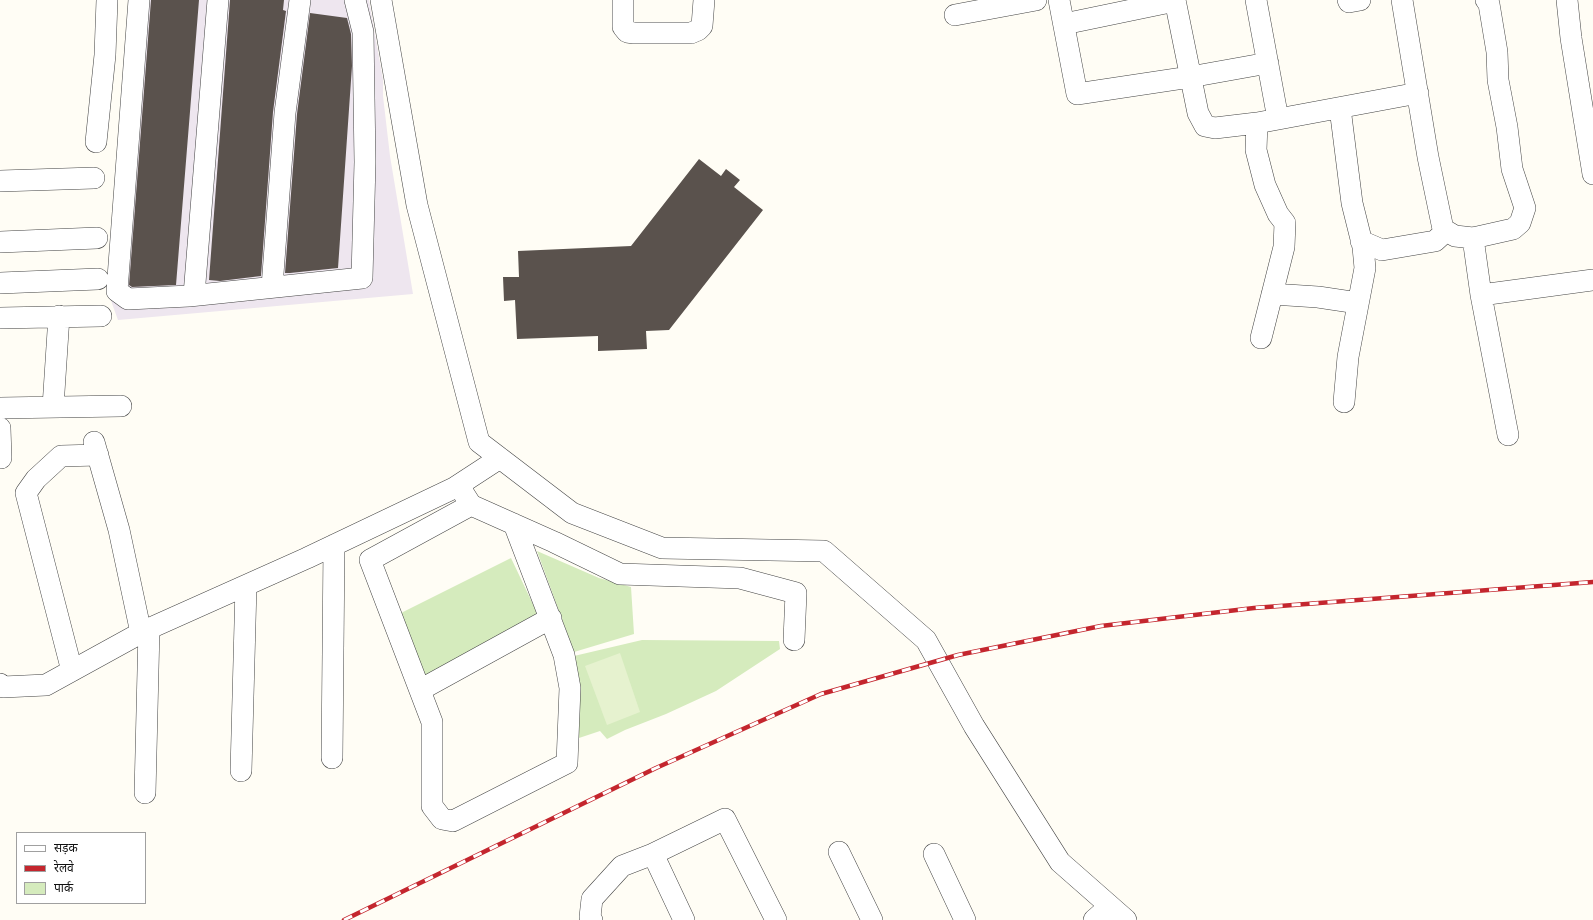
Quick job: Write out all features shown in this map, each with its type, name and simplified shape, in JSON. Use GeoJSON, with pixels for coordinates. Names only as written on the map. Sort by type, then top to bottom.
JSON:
{"type":"FeatureCollection","features":[{"type":"Feature","properties":{"kind":"street"},"geometry":{"type":"LineString","coordinates":[[96,142],[104,55],[107,0]]}},
{"type":"Feature","properties":{"kind":"street"},"geometry":{"type":"LineString","coordinates":[[139,0],[117,291],[128,298],[194,295],[362,278],[365,162],[363,32],[355,0]]}},
{"type":"Feature","properties":{"kind":"street"},"geometry":{"type":"LineString","coordinates":[[194,295],[218,0]]}},
{"type":"Feature","properties":{"kind":"street"},"geometry":{"type":"LineString","coordinates":[[272,287],[284,113],[300,0]]}},
{"type":"Feature","properties":{"kind":"street"},"geometry":{"type":"LineString","coordinates":[[381,0],[417,205],[478,442],[572,513],[662,548],[824,551],[926,640],[974,726],[1060,862],[1126,920]]}},
{"type":"Feature","properties":{"kind":"street"},"geometry":{"type":"LineString","coordinates":[[623,0],[623,27],[627,32],[641,34],[691,33],[698,30],[702,26],[704,0]]}},
{"type":"Feature","properties":{"kind":"street"},"geometry":{"type":"LineString","coordinates":[[955,15],[975,5],[1036,0]]}},
{"type":"Feature","properties":{"kind":"street"},"geometry":{"type":"LineString","coordinates":[[1059,0],[1077,94],[1190,77],[1268,63]]}},
{"type":"Feature","properties":{"kind":"street"},"geometry":{"type":"LineString","coordinates":[[1256,0],[1278,119]]}},
{"type":"Feature","properties":{"kind":"street"},"geometry":{"type":"LineString","coordinates":[[1348,0],[1348,2],[1360,0]]}},
{"type":"Feature","properties":{"kind":"street"},"geometry":{"type":"LineString","coordinates":[[1402,0],[1428,157],[1443,229],[1455,236],[1473,238],[1513,229],[1520,223],[1525,208],[1512,169],[1507,127],[1498,80],[1497,52],[1486,0]]}},
{"type":"Feature","properties":{"kind":"street"},"geometry":{"type":"LineString","coordinates":[[1567,0],[1571,38],[1593,174]]}},
{"type":"Feature","properties":{"kind":"street"},"geometry":{"type":"LineString","coordinates":[[1064,24],[1175,1],[1198,113],[1205,126],[1215,128],[1278,119],[1418,93]]}},
{"type":"Feature","properties":{"kind":"street"},"geometry":{"type":"LineString","coordinates":[[1340,108],[1352,203],[1361,241],[1365,268],[1348,357],[1344,402]]}},
{"type":"Feature","properties":{"kind":"street"},"geometry":{"type":"LineString","coordinates":[[1257,122],[1256,150],[1265,185],[1278,214],[1285,223],[1284,247],[1261,338]]}},
{"type":"Feature","properties":{"kind":"street"},"geometry":{"type":"LineString","coordinates":[[0,181],[94,178]]}},
{"type":"Feature","properties":{"kind":"street"},"geometry":{"type":"LineString","coordinates":[[1361,241],[1382,250],[1435,241],[1446,231]]}},
{"type":"Feature","properties":{"kind":"street"},"geometry":{"type":"LineString","coordinates":[[0,242],[97,238]]}},
{"type":"Feature","properties":{"kind":"street"},"geometry":{"type":"LineString","coordinates":[[1473,238],[1481,295],[1508,435]]}},
{"type":"Feature","properties":{"kind":"street"},"geometry":{"type":"LineString","coordinates":[[0,282],[98,279]]}},
{"type":"Feature","properties":{"kind":"street"},"geometry":{"type":"LineString","coordinates":[[1481,295],[1593,280]]}},
{"type":"Feature","properties":{"kind":"street"},"geometry":{"type":"LineString","coordinates":[[1272,294],[1318,296],[1358,303]]}},
{"type":"Feature","properties":{"kind":"street"},"geometry":{"type":"LineString","coordinates":[[52,407],[59,316]]}},
{"type":"Feature","properties":{"kind":"street"},"geometry":{"type":"LineString","coordinates":[[0,318],[101,316]]}},
{"type":"Feature","properties":{"kind":"street"},"geometry":{"type":"LineString","coordinates":[[0,408],[121,406]]}},
{"type":"Feature","properties":{"kind":"street"},"geometry":{"type":"LineString","coordinates":[[0,428],[1,458]]}},
{"type":"Feature","properties":{"kind":"street"},"geometry":{"type":"LineString","coordinates":[[72,671],[26,493],[36,478],[60,456],[96,448],[145,631],[145,793]]}},
{"type":"Feature","properties":{"kind":"street"},"geometry":{"type":"LineString","coordinates":[[0,684],[3,686],[46,685],[145,631],[334,545],[459,484],[500,458]]}},
{"type":"Feature","properties":{"kind":"street"},"geometry":{"type":"LineString","coordinates":[[459,484],[471,505],[620,574],[740,578],[796,593],[794,640]]}},
{"type":"Feature","properties":{"kind":"street"},"geometry":{"type":"LineString","coordinates":[[471,505],[370,560],[432,722],[432,806],[442,819],[453,821],[567,763],[570,688],[564,655],[514,524]]}},
{"type":"Feature","properties":{"kind":"street"},"geometry":{"type":"LineString","coordinates":[[332,758],[334,545]]}},
{"type":"Feature","properties":{"kind":"street"},"geometry":{"type":"LineString","coordinates":[[242,771],[246,586]]}},
{"type":"Feature","properties":{"kind":"street"},"geometry":{"type":"LineString","coordinates":[[420,690],[551,618]]}},
{"type":"Feature","properties":{"kind":"street"},"geometry":{"type":"LineString","coordinates":[[592,920],[590,917],[592,899],[622,866],[653,854],[725,819],[776,920]]}},
{"type":"Feature","properties":{"kind":"street"},"geometry":{"type":"LineString","coordinates":[[840,852],[872,920]]}},
{"type":"Feature","properties":{"kind":"street"},"geometry":{"type":"LineString","coordinates":[[653,854],[684,920]]}},
{"type":"Feature","properties":{"kind":"street"},"geometry":{"type":"LineString","coordinates":[[934,854],[965,920]]}},
{"type":"Feature","properties":{"kind":"street"},"geometry":{"type":"LineString","coordinates":[[1094,920],[1110,906]]}},
{"type":"Feature","properties":{"kind":"shaded area"},"geometry":{"type":"Polygon","coordinates":[[[133,0],[369,0],[383,80],[383,96],[390,156],[413,294],[118,320],[110,298],[133,0]]]}},
{"type":"Feature","properties":{"kind":"green space"},"geometry":{"type":"Polygon","coordinates":[[[537,551],[599,578],[631,587],[634,634],[574,652],[537,551]]]}},
{"type":"Feature","properties":{"kind":"green space"},"geometry":{"type":"Polygon","coordinates":[[[511,558],[540,619],[422,682],[399,614],[511,558]]]}},
{"type":"Feature","properties":{"kind":"green space"},"geometry":{"type":"Polygon","coordinates":[[[642,640],[779,641],[780,649],[716,691],[666,714],[625,730],[607,739],[600,731],[579,738],[574,656],[642,640]]]}},
{"type":"Feature","properties":{"kind":"green space"},"geometry":{"type":"Polygon","coordinates":[[[620,653],[640,712],[607,725],[585,666],[620,653]]]}},
{"type":"Feature","properties":{"kind":"building"},"geometry":{"type":"Polygon","coordinates":[[[151,0],[199,0],[176,285],[132,287],[129,285],[151,0]]]}},
{"type":"Feature","properties":{"kind":"building"},"geometry":{"type":"Polygon","coordinates":[[[230,0],[284,0],[283,10],[286,11],[273,112],[261,276],[220,281],[209,280],[230,0]]]}},
{"type":"Feature","properties":{"kind":"building"},"geometry":{"type":"Polygon","coordinates":[[[310,13],[347,18],[351,34],[352,66],[338,268],[285,273],[297,114],[310,13]]]}},
{"type":"Feature","properties":{"kind":"building"},"geometry":{"type":"Polygon","coordinates":[[[699,159],[721,176],[726,169],[740,180],[734,187],[763,210],[669,330],[646,331],[647,349],[598,351],[598,336],[517,339],[515,300],[504,301],[503,277],[519,277],[518,251],[631,246],[699,159]]]}},
{"type":"Feature","properties":{"kind":"railway"},"geometry":{"type":"LineString","coordinates":[[344,920],[656,768],[821,694],[958,655],[1101,626],[1254,608],[1593,582]]}}]}
